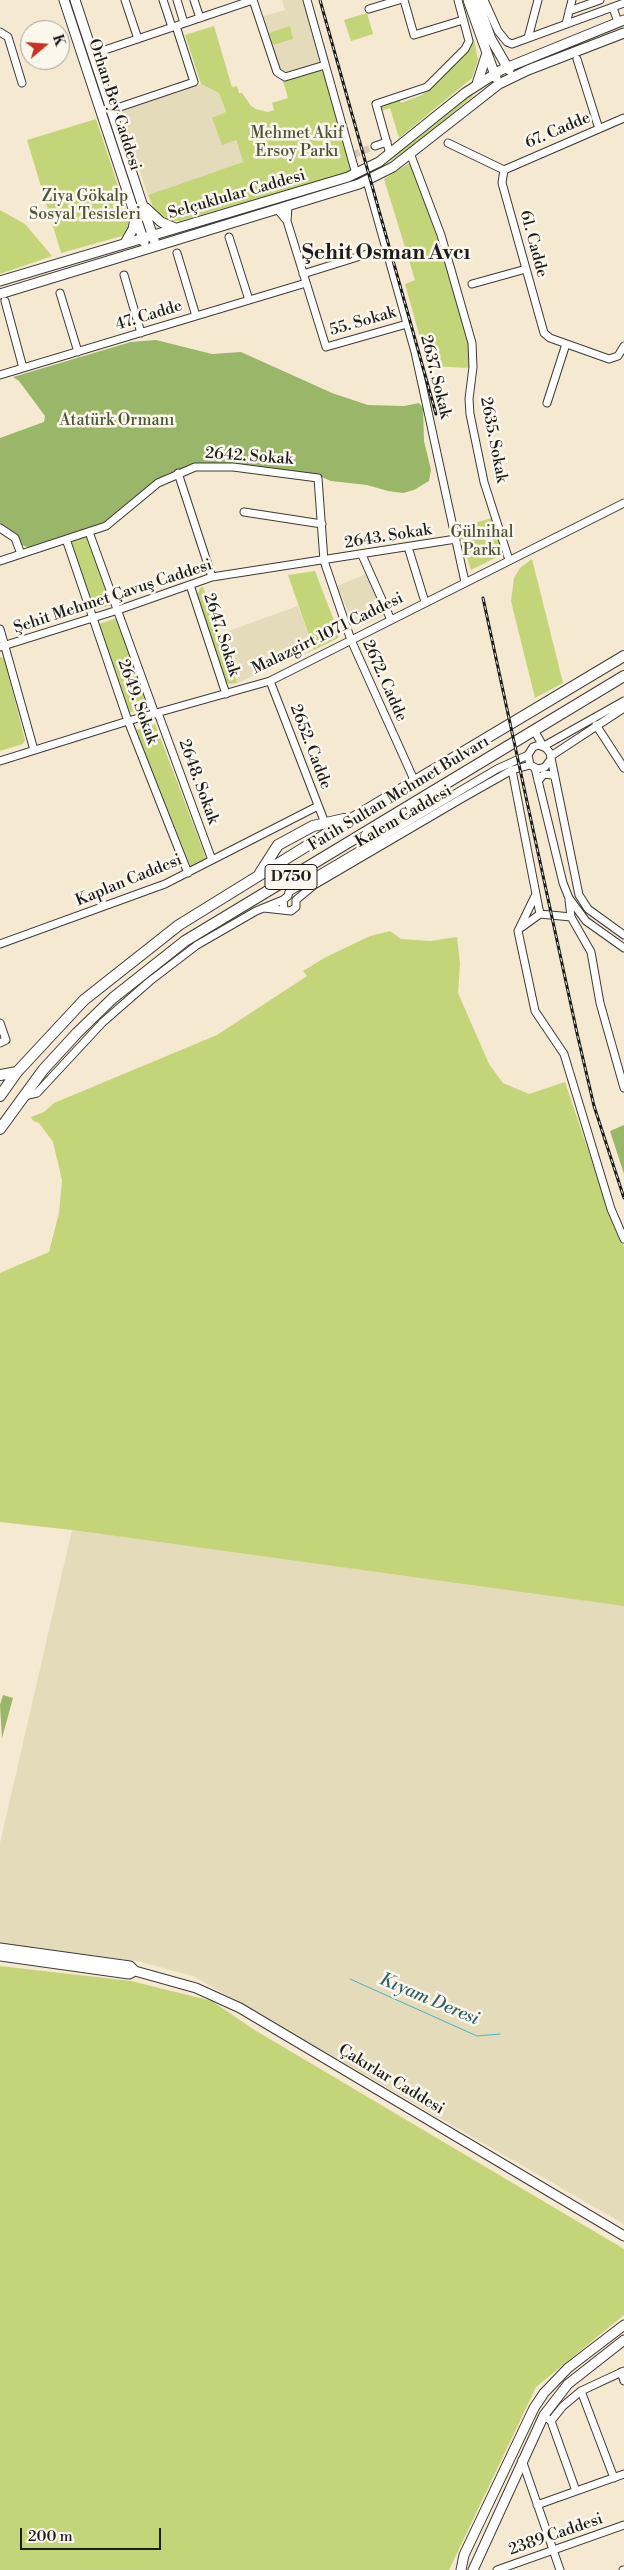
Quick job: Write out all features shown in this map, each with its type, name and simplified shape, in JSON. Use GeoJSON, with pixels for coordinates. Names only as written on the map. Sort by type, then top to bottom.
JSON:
{"type":"FeatureCollection","features":[{"type":"Feature","properties":{"kind":"highway","name":"Fatih Sultan Mehmet Bulvarı"},"geometry":{"type":"LineString","coordinates":[[0,1096],[17,1072],[84,1000],[127,964],[179,925],[355,816],[624,656]]}},
{"type":"Feature","properties":{"kind":"highway","name":"Fatih Sultan Mehmet Bulvarı"},"geometry":{"type":"LineString","coordinates":[[0,1129],[24,1096],[77,1033],[132,989],[185,941],[624,676]]}},
{"type":"Feature","properties":{"kind":"highway"},"geometry":{"type":"LineString","coordinates":[[259,875],[278,846],[313,826],[355,816]]}},
{"type":"Feature","properties":{"kind":"highway"},"geometry":{"type":"LineString","coordinates":[[0,1075],[17,1072]]}},
{"type":"Feature","properties":{"kind":"main road","name":"Orhan Bey Caddesi"},"geometry":{"type":"LineString","coordinates":[[64,0],[146,249]]}},
{"type":"Feature","properties":{"kind":"main road","name":"Orhan Bey Caddesi"},"geometry":{"type":"LineString","coordinates":[[75,0],[156,246]]}},
{"type":"Feature","properties":{"kind":"main road"},"geometry":{"type":"LineString","coordinates":[[468,0],[486,56],[499,84]]}},
{"type":"Feature","properties":{"kind":"main road"},"geometry":{"type":"LineString","coordinates":[[477,0],[498,53],[513,77]]}},
{"type":"Feature","properties":{"kind":"main road"},"geometry":{"type":"LineString","coordinates":[[622,19],[624,34]]}},
{"type":"Feature","properties":{"kind":"main road","name":"Selçuklular Caddesi"},"geometry":{"type":"LineString","coordinates":[[0,281],[356,174],[390,154],[476,86],[507,66],[622,19]]}},
{"type":"Feature","properties":{"kind":"main road","name":"Selçuklular Caddesi"},"geometry":{"type":"LineString","coordinates":[[2,298],[146,249],[288,207],[366,181],[393,167],[499,84],[624,34]]}},
{"type":"Feature","properties":{"kind":"main road"},"geometry":{"type":"LineString","coordinates":[[498,53],[510,57],[527,58]]}},
{"type":"Feature","properties":{"kind":"main road"},"geometry":{"type":"LineString","coordinates":[[476,86],[486,56]]}},
{"type":"Feature","properties":{"kind":"main road"},"geometry":{"type":"LineString","coordinates":[[285,196],[288,207]]}},
{"type":"Feature","properties":{"kind":"main road"},"geometry":{"type":"LineString","coordinates":[[275,199],[278,210]]}},
{"type":"Feature","properties":{"kind":"main road"},"geometry":{"type":"LineString","coordinates":[[142,204],[161,222],[176,228]]}},
{"type":"Feature","properties":{"kind":"main road"},"geometry":{"type":"LineString","coordinates":[[125,243],[134,228],[135,216]]}},
{"type":"Feature","properties":{"kind":"main road","name":"Çakırlar Caddesi"},"geometry":{"type":"LineString","coordinates":[[0,1948],[130,1966],[135,1971],[196,1988],[234,2004],[624,2236]]}},
{"type":"Feature","properties":{"kind":"main road","name":"Çakırlar Caddesi"},"geometry":{"type":"LineString","coordinates":[[0,1956],[129,1974],[135,1971]]}},
{"type":"Feature","properties":{"kind":"main road"},"geometry":{"type":"LineString","coordinates":[[461,2570],[464,2554],[534,2408],[544,2393],[568,2368],[624,2325]]}},
{"type":"Feature","properties":{"kind":"main road"},"geometry":{"type":"LineString","coordinates":[[473,2570],[522,2460],[568,2384],[624,2340]]}},
{"type":"Feature","properties":{"kind":"street"},"geometry":{"type":"LineString","coordinates":[[125,0],[138,39]]}},
{"type":"Feature","properties":{"kind":"street"},"geometry":{"type":"LineString","coordinates":[[111,110],[194,82],[163,0]]}},
{"type":"Feature","properties":{"kind":"street"},"geometry":{"type":"LineString","coordinates":[[176,0],[184,23]]}},
{"type":"Feature","properties":{"kind":"street"},"geometry":{"type":"LineString","coordinates":[[194,0],[200,18]]}},
{"type":"Feature","properties":{"kind":"street"},"geometry":{"type":"LineString","coordinates":[[93,54],[253,0],[277,72],[285,77],[325,65]]}},
{"type":"Feature","properties":{"kind":"street"},"geometry":{"type":"LineString","coordinates":[[307,0],[356,174]]}},
{"type":"Feature","properties":{"kind":"street"},"geometry":{"type":"LineString","coordinates":[[369,9],[399,0]]}},
{"type":"Feature","properties":{"kind":"street"},"geometry":{"type":"LineString","coordinates":[[404,0],[414,35],[464,20]]}},
{"type":"Feature","properties":{"kind":"street"},"geometry":{"type":"LineString","coordinates":[[390,154],[376,104],[427,87],[465,49],[469,41],[458,0]]}},
{"type":"Feature","properties":{"kind":"street"},"geometry":{"type":"LineString","coordinates":[[484,0],[498,31],[512,44],[619,5],[622,19]]}},
{"type":"Feature","properties":{"kind":"street"},"geometry":{"type":"LineString","coordinates":[[489,12],[491,0]]}},
{"type":"Feature","properties":{"kind":"street"},"geometry":{"type":"LineString","coordinates":[[528,38],[538,0]]}},
{"type":"Feature","properties":{"kind":"street"},"geometry":{"type":"LineString","coordinates":[[566,24],[572,0]]}},
{"type":"Feature","properties":{"kind":"street"},"geometry":{"type":"LineString","coordinates":[[569,11],[600,0]]}},
{"type":"Feature","properties":{"kind":"street"},"geometry":{"type":"LineString","coordinates":[[0,32],[8,37],[22,83]]}},
{"type":"Feature","properties":{"kind":"street"},"geometry":{"type":"LineString","coordinates":[[577,59],[600,128]]}},
{"type":"Feature","properties":{"kind":"street","name":"67. Cadde"},"geometry":{"type":"LineString","coordinates":[[504,170],[624,118]]}},
{"type":"Feature","properties":{"kind":"street"},"geometry":{"type":"LineString","coordinates":[[375,146],[387,142]]}},
{"type":"Feature","properties":{"kind":"street"},"geometry":{"type":"LineString","coordinates":[[448,143],[504,170]]}},
{"type":"Feature","properties":{"kind":"street","name":"2635. Sokak"},"geometry":{"type":"LineString","coordinates":[[410,153],[440,233],[472,343],[473,367],[469,399],[470,414],[484,482],[509,560]]}},
{"type":"Feature","properties":{"kind":"street","name":"61. Cadde"},"geometry":{"type":"LineString","coordinates":[[504,170],[502,183],[541,324],[547,336],[566,344]]}},
{"type":"Feature","properties":{"kind":"street","name":"2637. Sokak"},"geometry":{"type":"LineString","coordinates":[[366,181],[407,324],[432,422],[465,582]]}},
{"type":"Feature","properties":{"kind":"street"},"geometry":{"type":"LineString","coordinates":[[288,207],[287,221],[306,283]]}},
{"type":"Feature","properties":{"kind":"street"},"geometry":{"type":"LineString","coordinates":[[278,210],[287,221]]}},
{"type":"Feature","properties":{"kind":"street"},"geometry":{"type":"LineString","coordinates":[[230,237],[249,300]]}},
{"type":"Feature","properties":{"kind":"street"},"geometry":{"type":"LineString","coordinates":[[177,253],[196,316]]}},
{"type":"Feature","properties":{"kind":"street"},"geometry":{"type":"LineString","coordinates":[[303,274],[367,254]]}},
{"type":"Feature","properties":{"kind":"street"},"geometry":{"type":"LineString","coordinates":[[472,284],[526,269]]}},
{"type":"Feature","properties":{"kind":"street"},"geometry":{"type":"LineString","coordinates":[[124,275],[141,333]]}},
{"type":"Feature","properties":{"kind":"street","name":"55. Sokak"},"geometry":{"type":"LineString","coordinates":[[306,283],[326,347],[407,324]]}},
{"type":"Feature","properties":{"kind":"street","name":"47. Cadde"},"geometry":{"type":"LineString","coordinates":[[0,375],[306,283]]}},
{"type":"Feature","properties":{"kind":"street"},"geometry":{"type":"LineString","coordinates":[[60,292],[78,352]]}},
{"type":"Feature","properties":{"kind":"street"},"geometry":{"type":"LineString","coordinates":[[2,298],[23,368]]}},
{"type":"Feature","properties":{"kind":"street"},"geometry":{"type":"LineString","coordinates":[[547,403],[566,344],[609,359],[618,356],[624,346]]}},
{"type":"Feature","properties":{"kind":"street","name":"2642. Sokak"},"geometry":{"type":"LineString","coordinates":[[0,561],[66,540],[113,522],[153,487],[178,473],[200,466],[233,467],[318,478]]}},
{"type":"Feature","properties":{"kind":"street","name":"2647. Sokak"},"geometry":{"type":"LineString","coordinates":[[178,473],[212,577]]}},
{"type":"Feature","properties":{"kind":"street","name":"2672. Cadde"},"geometry":{"type":"LineString","coordinates":[[318,478],[324,561],[351,640],[415,782]]}},
{"type":"Feature","properties":{"kind":"street","name":"Malazgirt 1071 Caddesi"},"geometry":{"type":"LineString","coordinates":[[0,761],[128,721],[270,681],[624,503]]}},
{"type":"Feature","properties":{"kind":"street"},"geometry":{"type":"LineString","coordinates":[[244,512],[322,524]]}},
{"type":"Feature","properties":{"kind":"street"},"geometry":{"type":"LineString","coordinates":[[0,528],[15,538],[21,554]]}},
{"type":"Feature","properties":{"kind":"street","name":"2648. Sokak"},"geometry":{"type":"LineString","coordinates":[[89,532],[212,860]]}},
{"type":"Feature","properties":{"kind":"street","name":"2649. Sokak"},"geometry":{"type":"LineString","coordinates":[[66,540],[128,721],[188,873]]}},
{"type":"Feature","properties":{"kind":"street","name":"2643. Sokak"},"geometry":{"type":"LineString","coordinates":[[324,561],[456,540]]}},
{"type":"Feature","properties":{"kind":"street"},"geometry":{"type":"LineString","coordinates":[[408,548],[425,602]]}},
{"type":"Feature","properties":{"kind":"street"},"geometry":{"type":"LineString","coordinates":[[362,555],[391,620]]}},
{"type":"Feature","properties":{"kind":"street","name":"Şehit Mehmet Çavuş Caddesi"},"geometry":{"type":"LineString","coordinates":[[3,646],[118,610],[212,577],[324,561]]}},
{"type":"Feature","properties":{"kind":"street","name":"2647. Sokak"},"geometry":{"type":"LineString","coordinates":[[190,585],[226,694]]}},
{"type":"Feature","properties":{"kind":"street"},"geometry":{"type":"LineString","coordinates":[[0,629],[3,646],[34,750]]}},
{"type":"Feature","properties":{"kind":"street","name":"2652. Cadde"},"geometry":{"type":"LineString","coordinates":[[270,681],[325,824]]}},
{"type":"Feature","properties":{"kind":"street"},"geometry":{"type":"LineString","coordinates":[[528,754],[533,747],[543,746],[624,701]]}},
{"type":"Feature","properties":{"kind":"street"},"geometry":{"type":"LineString","coordinates":[[533,766],[545,767],[551,757],[624,708]]}},
{"type":"Feature","properties":{"kind":"street"},"geometry":{"type":"LineString","coordinates":[[596,725],[624,768]]}},
{"type":"Feature","properties":{"kind":"street"},"geometry":{"type":"LineString","coordinates":[[534,730],[551,757],[580,896],[588,909],[624,935]]}},
{"type":"Feature","properties":{"kind":"street"},"geometry":{"type":"LineString","coordinates":[[518,740],[528,754],[538,781],[563,883],[569,898],[586,921],[624,948]]}},
{"type":"Feature","properties":{"kind":"street","name":"Kalem Caddesi"},"geometry":{"type":"LineString","coordinates":[[24,1096],[37,1093],[132,989],[198,945],[263,908],[285,898],[289,892],[497,769],[528,754]]}},
{"type":"Feature","properties":{"kind":"street","name":"Kalem Caddesi"},"geometry":{"type":"LineString","coordinates":[[284,909],[293,910],[297,905],[296,900],[314,885],[512,770],[533,766]]}},
{"type":"Feature","properties":{"kind":"street"},"geometry":{"type":"LineString","coordinates":[[512,770],[540,914]]}},
{"type":"Feature","properties":{"kind":"street"},"geometry":{"type":"LineString","coordinates":[[538,781],[544,774],[555,777]]}},
{"type":"Feature","properties":{"kind":"street","name":"Kaplan Caddesi"},"geometry":{"type":"LineString","coordinates":[[0,944],[147,891],[188,873],[318,806]]}},
{"type":"Feature","properties":{"kind":"street"},"geometry":{"type":"LineString","coordinates":[[275,886],[285,898],[296,900]]}},
{"type":"Feature","properties":{"kind":"street"},"geometry":{"type":"LineString","coordinates":[[522,927],[536,894]]}},
{"type":"Feature","properties":{"kind":"street"},"geometry":{"type":"LineString","coordinates":[[263,908],[284,909],[285,898]]}},
{"type":"Feature","properties":{"kind":"street"},"geometry":{"type":"LineString","coordinates":[[569,898],[571,917],[591,952],[600,1003],[624,1088]]}},
{"type":"Feature","properties":{"kind":"street"},"geometry":{"type":"LineString","coordinates":[[571,917],[540,914],[518,931],[535,1011],[564,1054],[611,1209],[624,1239]]}},
{"type":"Feature","properties":{"kind":"street"},"geometry":{"type":"LineString","coordinates":[[0,1023],[3,1041]]}},
{"type":"Feature","properties":{"kind":"street"},"geometry":{"type":"LineString","coordinates":[[576,2491],[547,2418],[581,2391],[622,2372],[624,2381]]}},
{"type":"Feature","properties":{"kind":"street"},"geometry":{"type":"LineString","coordinates":[[581,2391],[614,2478]]}},
{"type":"Feature","properties":{"kind":"street"},"geometry":{"type":"LineString","coordinates":[[522,2460],[560,2570]]}},
{"type":"Feature","properties":{"kind":"street"},"geometry":{"type":"LineString","coordinates":[[538,2505],[624,2474]]}},
{"type":"Feature","properties":{"kind":"street","name":"2389 Caddesi"},"geometry":{"type":"LineString","coordinates":[[497,2570],[624,2525]]}},
{"type":"Feature","properties":{"kind":"shaded area"},"geometry":{"type":"Polygon","coordinates":[[[282,0],[304,0],[323,63],[286,74],[281,73],[261,17],[285,10],[282,0]]]}},
{"type":"Feature","properties":{"kind":"shaded area"},"geometry":{"type":"Polygon","coordinates":[[[201,84],[219,93],[243,162],[148,195],[119,111],[201,84]]]}},
{"type":"Feature","properties":{"kind":"shaded area"},"geometry":{"type":"Polygon","coordinates":[[[366,574],[385,615],[362,625],[353,622],[337,586],[366,574]]]}},
{"type":"Feature","properties":{"kind":"shaded area"},"geometry":{"type":"Polygon","coordinates":[[[298,606],[314,650],[237,683],[220,634],[298,606]]]}},
{"type":"Feature","properties":{"kind":"shaded area"},"geometry":{"type":"Polygon","coordinates":[[[72,1530],[624,1605],[624,2224],[193,1976],[137,1961],[0,1944],[0,1843],[72,1530]]]}},
{"type":"Feature","properties":{"kind":"green space"},"geometry":{"type":"Polygon","coordinates":[[[367,13],[373,34],[351,41],[344,20],[367,13]]]}},
{"type":"Feature","properties":{"kind":"green space","name":"Mehmet Akif Ersoy Parkı"},"geometry":{"type":"Polygon","coordinates":[[[214,26],[232,87],[237,86],[239,93],[242,93],[251,106],[256,109],[268,112],[274,110],[272,103],[288,98],[283,81],[323,68],[351,171],[180,221],[169,221],[155,211],[148,195],[243,162],[236,140],[222,145],[212,118],[226,112],[219,93],[201,84],[185,35],[214,26]]]}},
{"type":"Feature","properties":{"kind":"green space"},"geometry":{"type":"Polygon","coordinates":[[[290,26],[293,39],[273,45],[269,33],[290,26]]]}},
{"type":"Feature","properties":{"kind":"green space"},"geometry":{"type":"Polygon","coordinates":[[[474,39],[478,60],[472,78],[399,138],[390,108],[381,111],[379,106],[399,100],[401,103],[422,95],[441,79],[440,76],[449,70],[474,39]]]}},
{"type":"Feature","properties":{"kind":"green space"},"geometry":{"type":"Polygon","coordinates":[[[471,94],[473,96],[421,140],[376,171],[375,168],[407,146],[471,94]]]}},
{"type":"Feature","properties":{"kind":"green space","name":"Ziya Gökalp Sosyal Tesisleri"},"geometry":{"type":"Polygon","coordinates":[[[96,119],[129,219],[128,229],[122,236],[61,253],[27,140],[96,119]]]}},
{"type":"Feature","properties":{"kind":"green space"},"geometry":{"type":"Polygon","coordinates":[[[411,162],[438,233],[468,336],[471,368],[428,366],[405,284],[415,280],[384,179],[411,162]]]}},
{"type":"Feature","properties":{"kind":"green space"},"geometry":{"type":"Polygon","coordinates":[[[0,210],[25,224],[52,256],[0,274],[0,210]]]}},
{"type":"Feature","properties":{"kind":"green space","name":"Atatürk Ormanı"},"geometry":{"type":"Polygon","coordinates":[[[156,340],[212,354],[241,352],[332,393],[368,405],[404,406],[419,403],[423,408],[424,441],[431,470],[429,481],[414,490],[403,493],[367,485],[331,481],[315,474],[200,463],[169,473],[156,481],[113,518],[103,523],[30,548],[22,545],[15,533],[0,525],[0,438],[44,422],[45,416],[19,381],[13,377],[131,342],[156,340]]]}},
{"type":"Feature","properties":{"kind":"green space","name":"Gülnihal Parkı"},"geometry":{"type":"Polygon","coordinates":[[[495,517],[505,553],[471,570],[458,528],[495,517]]]}},
{"type":"Feature","properties":{"kind":"green space"},"geometry":{"type":"Polygon","coordinates":[[[86,536],[111,605],[92,611],[68,541],[86,536]]]}},
{"type":"Feature","properties":{"kind":"green space"},"geometry":{"type":"Polygon","coordinates":[[[532,559],[563,683],[535,698],[511,601],[514,578],[520,568],[532,559]]]}},
{"type":"Feature","properties":{"kind":"green space"},"geometry":{"type":"Polygon","coordinates":[[[315,571],[339,634],[338,638],[314,650],[288,575],[315,571]]]}},
{"type":"Feature","properties":{"kind":"green space"},"geometry":{"type":"Polygon","coordinates":[[[203,587],[237,683],[229,684],[225,681],[197,596],[200,588],[203,587]]]}},
{"type":"Feature","properties":{"kind":"green space"},"geometry":{"type":"Polygon","coordinates":[[[117,618],[149,707],[128,713],[99,624],[117,618]]]}},
{"type":"Feature","properties":{"kind":"green space"},"geometry":{"type":"Polygon","coordinates":[[[0,657],[4,658],[25,740],[23,744],[0,751],[0,657]]]}},
{"type":"Feature","properties":{"kind":"green space"},"geometry":{"type":"Polygon","coordinates":[[[155,724],[206,858],[206,860],[191,867],[136,730],[155,724]]]}},
{"type":"Feature","properties":{"kind":"green space"},"geometry":{"type":"Polygon","coordinates":[[[390,931],[401,939],[430,941],[457,937],[460,964],[458,993],[489,1064],[503,1083],[529,1094],[565,1082],[609,1212],[624,1247],[624,1606],[72,1530],[0,1522],[0,1273],[49,1252],[59,1213],[62,1180],[53,1142],[39,1123],[33,1121],[31,1117],[44,1112],[54,1103],[217,1035],[307,976],[303,971],[326,957],[370,936],[390,931]]]}},
{"type":"Feature","properties":{"kind":"green space"},"geometry":{"type":"Polygon","coordinates":[[[624,1125],[624,1174],[610,1131],[624,1125]]]}},
{"type":"Feature","properties":{"kind":"green space"},"geometry":{"type":"Polygon","coordinates":[[[3,1695],[13,1698],[2,1738],[0,1705],[3,1695]]]}},
{"type":"Feature","properties":{"kind":"green space"},"geometry":{"type":"Polygon","coordinates":[[[0,1966],[131,1981],[212,2001],[253,2029],[624,2249],[624,2315],[536,2387],[449,2570],[0,2570],[0,1966]]]}},
{"type":"Feature","properties":{"kind":"waterway","name":"Kıyam Deresi"},"geometry":{"type":"LineString","coordinates":[[350,1979],[477,2036],[500,2034]]}},
{"type":"Feature","properties":{"kind":"tunnel"},"geometry":{"type":"LineString","coordinates":[[353,155],[375,146]]}},
{"type":"Feature","properties":{"kind":"railway"},"geometry":{"type":"LineString","coordinates":[[320,0],[436,414]]}},
{"type":"Feature","properties":{"kind":"railway"},"geometry":{"type":"LineString","coordinates":[[483,598],[594,1106],[624,1198]]}},
{"type":"Feature","properties":{"kind":"district","name":"Şehit Osman Avcı"},"geometry":{"type":"Point","coordinates":[386,254]}}]}
